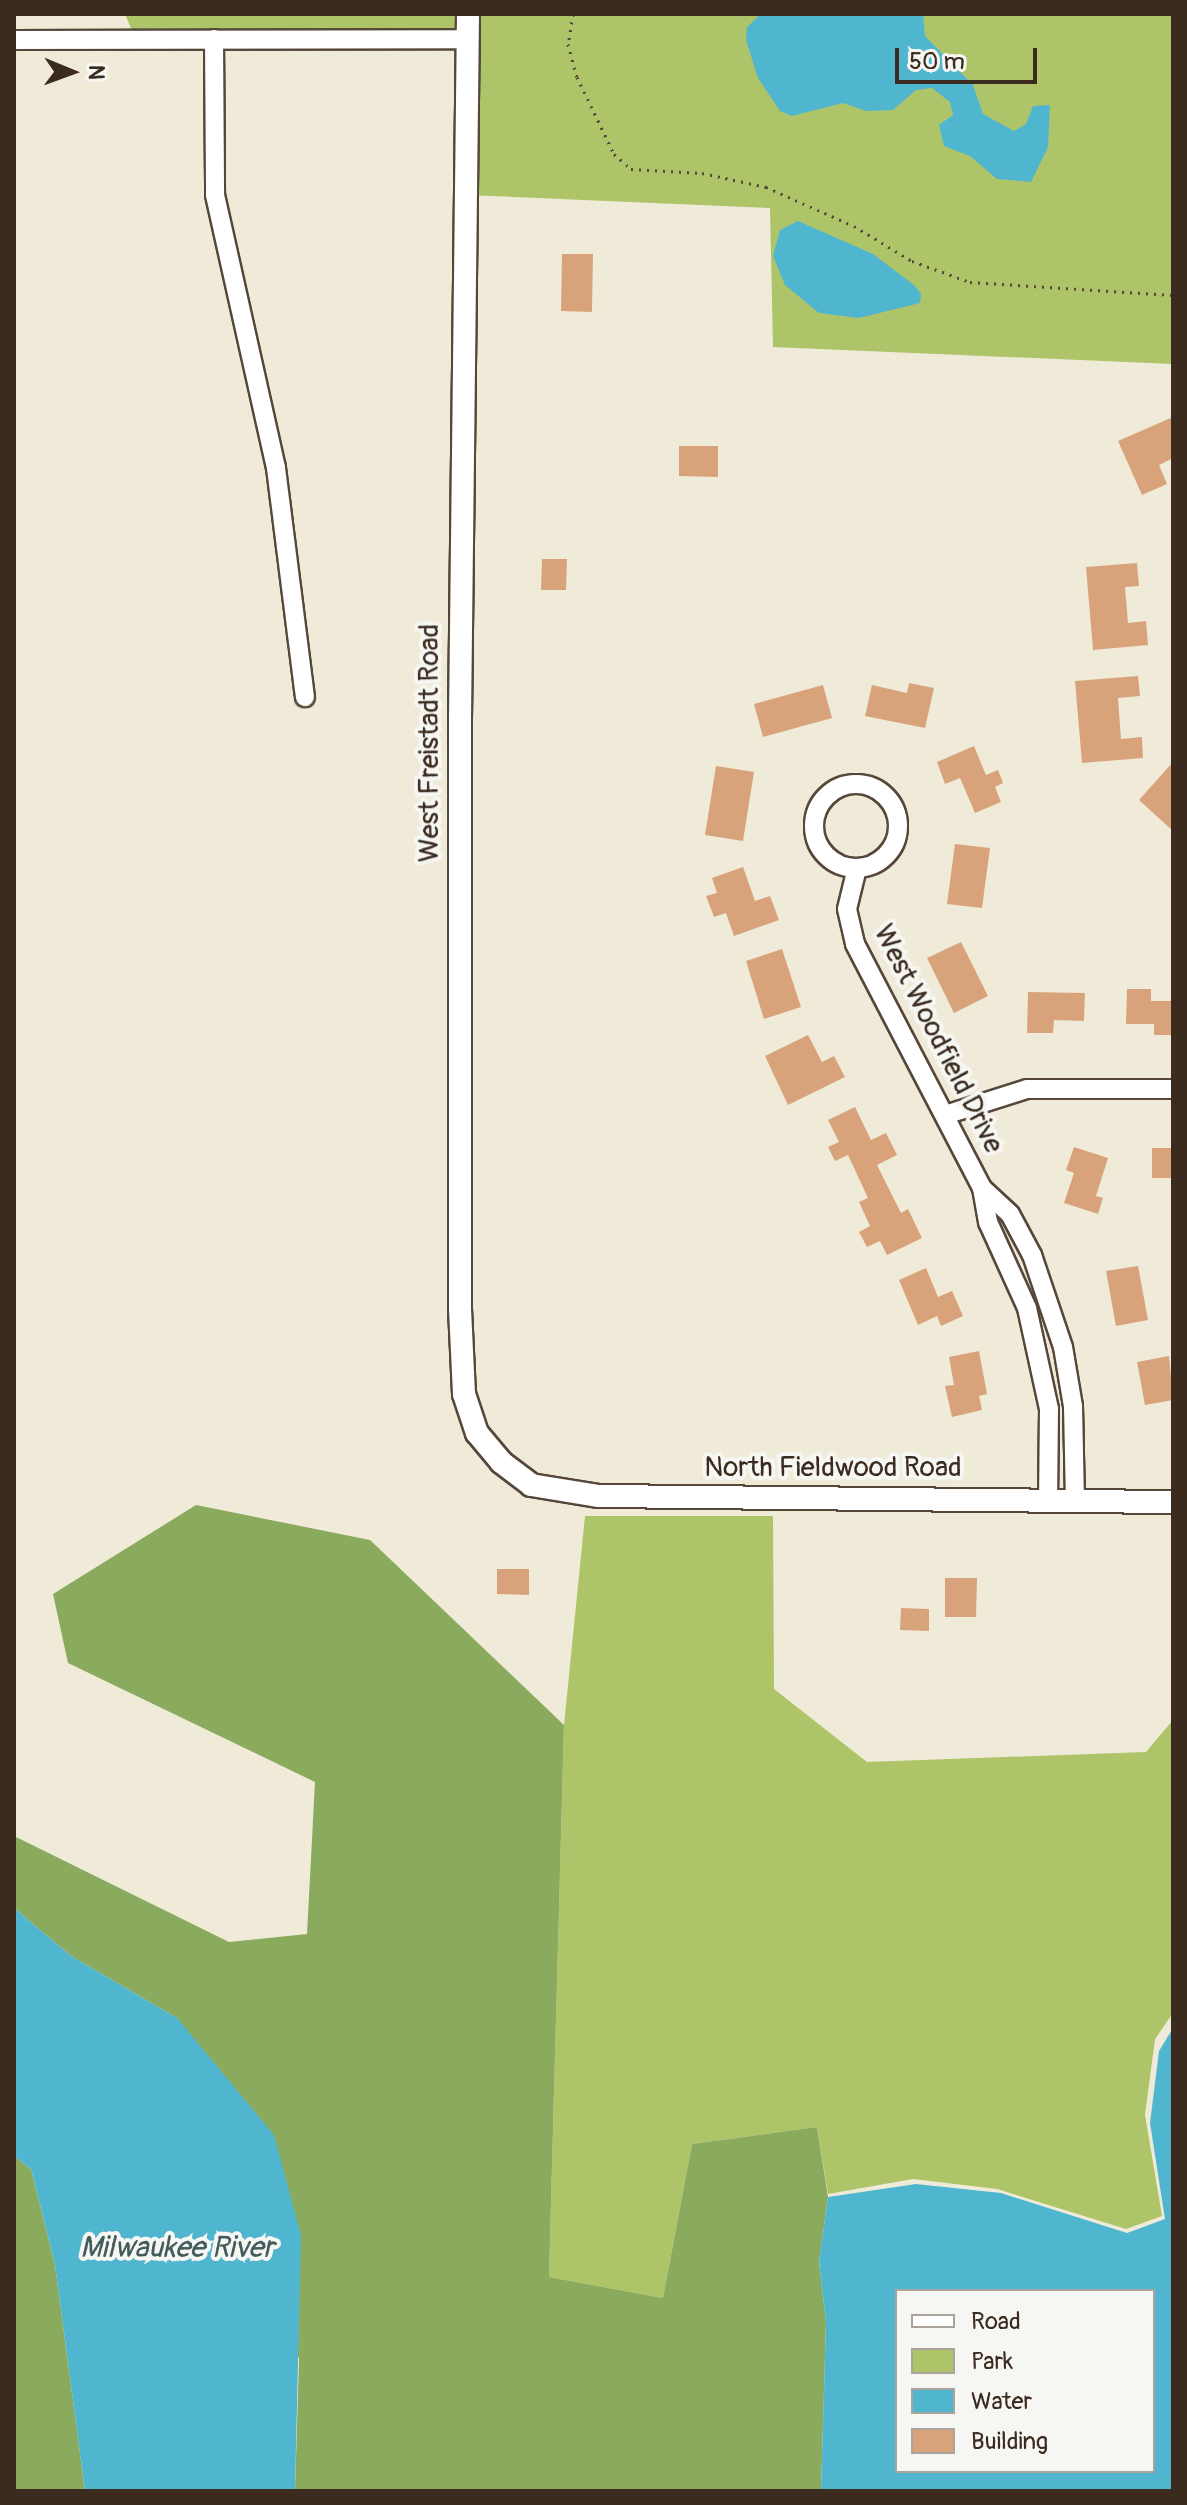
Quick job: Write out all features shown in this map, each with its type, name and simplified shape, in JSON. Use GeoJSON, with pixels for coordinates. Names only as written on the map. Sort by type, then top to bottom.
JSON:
{"type":"FeatureCollection","features":[{"type":"Feature","properties":{"kind":"street","name":"West Freistadt Road"},"geometry":{"type":"LineString","coordinates":[[468,14],[460,717],[460,1309],[464,1394],[477,1433],[501,1462]]}},
{"type":"Feature","properties":{"kind":"street"},"geometry":{"type":"LineString","coordinates":[[214,39],[215,195],[276,468],[305,697]]}},
{"type":"Feature","properties":{"kind":"street"},"geometry":{"type":"LineString","coordinates":[[14,40],[468,39]]}},
{"type":"Feature","properties":{"kind":"street"},"geometry":{"type":"LineString","coordinates":[[850,784],[877,789],[887,797],[898,822],[897,836],[882,859],[857,868],[830,859],[815,836],[817,808],[837,788],[850,784]]}},
{"type":"Feature","properties":{"kind":"street","name":"West Woodfield Drive"},"geometry":{"type":"LineString","coordinates":[[857,868],[847,909],[855,944],[982,1188],[988,1222],[1027,1308],[1049,1409],[1048,1500]]}},
{"type":"Feature","properties":{"kind":"street"},"geometry":{"type":"LineString","coordinates":[[945,1115],[1027,1089],[1173,1089]]}},
{"type":"Feature","properties":{"kind":"street","name":"West Woodfield Drive"},"geometry":{"type":"LineString","coordinates":[[982,1188],[1010,1214],[1048,1299],[1073,1406],[1075,1501]]}},
{"type":"Feature","properties":{"kind":"street"},"geometry":{"type":"LineString","coordinates":[[1027,1308],[1048,1299]]}},
{"type":"Feature","properties":{"kind":"street"},"geometry":{"type":"LineString","coordinates":[[1049,1409],[1073,1406]]}},
{"type":"Feature","properties":{"kind":"street","name":"North Fieldwood Road"},"geometry":{"type":"LineString","coordinates":[[501,1462],[531,1485],[599,1496],[1173,1502]]}},
{"type":"Feature","properties":{"kind":"path"},"geometry":{"type":"LineString","coordinates":[[573,14],[568,44],[577,77],[614,154],[631,169],[702,173],[766,187],[854,226],[912,261],[970,282],[1173,295]]}},
{"type":"Feature","properties":{"kind":"green space"},"geometry":{"type":"Polygon","coordinates":[[[125,14],[1173,14],[1173,364],[773,347],[770,208],[467,195],[468,39],[136,40],[125,14]]]}},
{"type":"Feature","properties":{"kind":"green space"},"geometry":{"type":"Polygon","coordinates":[[[196,1505],[370,1540],[564,1725],[549,2277],[663,2298],[692,2144],[817,2127],[828,2197],[819,2262],[826,2322],[821,2491],[295,2491],[299,2359],[177,2018],[71,1956],[14,1908],[14,1836],[229,1942],[307,1934],[315,1782],[68,1663],[53,1594],[196,1505]]]}},
{"type":"Feature","properties":{"kind":"green space"},"geometry":{"type":"Polygon","coordinates":[[[585,1516],[773,1516],[774,1689],[867,1762],[1146,1752],[1173,1720],[1173,2013],[1155,2039],[1145,2115],[1162,2216],[1126,2229],[997,2189],[913,2179],[828,2194],[817,2127],[692,2144],[663,2298],[549,2277],[564,1725],[585,1516]]]}},
{"type":"Feature","properties":{"kind":"green space"},"geometry":{"type":"Polygon","coordinates":[[[14,2156],[31,2169],[55,2265],[85,2491],[14,2491],[14,2156]]]}},
{"type":"Feature","properties":{"kind":"water"},"geometry":{"type":"Polygon","coordinates":[[[923,14],[925,36],[973,85],[983,114],[1014,131],[1026,124],[1033,106],[1050,105],[1048,147],[1031,182],[997,179],[970,156],[944,146],[939,125],[953,115],[950,102],[932,88],[916,90],[893,110],[866,111],[843,103],[792,116],[780,111],[758,78],[746,40],[747,27],[760,15],[923,14]]]}},
{"type":"Feature","properties":{"kind":"water"},"geometry":{"type":"Polygon","coordinates":[[[798,221],[873,254],[914,285],[921,294],[920,303],[859,318],[819,313],[785,285],[773,256],[780,230],[798,221]]]}},
{"type":"Feature","properties":{"kind":"water","name":"Milwaukee River"},"geometry":{"type":"Polygon","coordinates":[[[14,1908],[71,1956],[177,2018],[274,2135],[301,2235],[295,2491],[85,2491],[55,2265],[31,2169],[14,2156],[14,1908]]]}},
{"type":"Feature","properties":{"kind":"water"},"geometry":{"type":"Polygon","coordinates":[[[1173,2028],[1173,2491],[821,2491],[826,2322],[819,2262],[828,2197],[916,2184],[1001,2193],[1127,2233],[1165,2219],[1150,2123],[1159,2051],[1173,2028]]]}},
{"type":"Feature","properties":{"kind":"building"},"geometry":{"type":"Polygon","coordinates":[[[562,254],[593,254],[592,312],[561,311],[562,254]]]}},
{"type":"Feature","properties":{"kind":"building"},"geometry":{"type":"Polygon","coordinates":[[[1173,417],[1173,458],[1159,465],[1167,484],[1142,495],[1118,441],[1173,417]]]}},
{"type":"Feature","properties":{"kind":"building"},"geometry":{"type":"Polygon","coordinates":[[[679,446],[718,446],[718,477],[679,476],[679,446]]]}},
{"type":"Feature","properties":{"kind":"building"},"geometry":{"type":"Polygon","coordinates":[[[542,559],[567,559],[566,590],[541,590],[542,559]]]}},
{"type":"Feature","properties":{"kind":"building"},"geometry":{"type":"Polygon","coordinates":[[[1137,563],[1139,586],[1125,587],[1128,623],[1146,621],[1148,645],[1093,650],[1086,567],[1137,563]]]}},
{"type":"Feature","properties":{"kind":"building"},"geometry":{"type":"Polygon","coordinates":[[[1138,676],[1140,696],[1118,698],[1121,739],[1142,737],[1143,758],[1082,763],[1075,681],[1138,676]]]}},
{"type":"Feature","properties":{"kind":"building"},"geometry":{"type":"Polygon","coordinates":[[[909,683],[934,688],[925,728],[865,716],[872,685],[907,693],[909,683]]]}},
{"type":"Feature","properties":{"kind":"building"},"geometry":{"type":"Polygon","coordinates":[[[823,685],[832,718],[763,737],[754,704],[823,685]]]}},
{"type":"Feature","properties":{"kind":"building"},"geometry":{"type":"Polygon","coordinates":[[[974,746],[986,775],[998,770],[1003,783],[995,787],[1001,802],[975,813],[960,778],[945,784],[937,762],[974,746]]]}},
{"type":"Feature","properties":{"kind":"building"},"geometry":{"type":"Polygon","coordinates":[[[1173,762],[1173,831],[1139,800],[1173,762]]]}},
{"type":"Feature","properties":{"kind":"building"},"geometry":{"type":"Polygon","coordinates":[[[716,766],[754,772],[743,841],[705,835],[716,766]]]}},
{"type":"Feature","properties":{"kind":"building"},"geometry":{"type":"Polygon","coordinates":[[[955,844],[990,848],[982,908],[947,904],[955,844]]]}},
{"type":"Feature","properties":{"kind":"building"},"geometry":{"type":"Polygon","coordinates":[[[743,867],[755,901],[770,896],[779,920],[734,936],[726,913],[714,917],[706,896],[717,893],[712,878],[743,867]]]}},
{"type":"Feature","properties":{"kind":"building"},"geometry":{"type":"Polygon","coordinates":[[[961,942],[988,996],[954,1013],[927,958],[961,942]]]}},
{"type":"Feature","properties":{"kind":"building"},"geometry":{"type":"Polygon","coordinates":[[[782,949],[801,1007],[764,1019],[746,961],[782,949]]]}},
{"type":"Feature","properties":{"kind":"building"},"geometry":{"type":"Polygon","coordinates":[[[1127,989],[1151,989],[1151,1001],[1173,1001],[1173,1035],[1154,1035],[1154,1024],[1126,1024],[1127,989]]]}},
{"type":"Feature","properties":{"kind":"building"},"geometry":{"type":"Polygon","coordinates":[[[1028,992],[1085,993],[1084,1021],[1054,1020],[1053,1033],[1027,1033],[1028,992]]]}},
{"type":"Feature","properties":{"kind":"building"},"geometry":{"type":"Polygon","coordinates":[[[808,1035],[822,1062],[834,1056],[845,1077],[788,1105],[765,1056],[808,1035]]]}},
{"type":"Feature","properties":{"kind":"building"},"geometry":{"type":"Polygon","coordinates":[[[855,1107],[871,1140],[886,1133],[897,1155],[877,1165],[901,1213],[908,1209],[922,1238],[887,1255],[880,1241],[867,1247],[859,1232],[870,1226],[859,1202],[868,1198],[848,1155],[835,1161],[828,1147],[839,1142],[828,1120],[855,1107]]]}},
{"type":"Feature","properties":{"kind":"building"},"geometry":{"type":"Polygon","coordinates":[[[1074,1147],[1108,1158],[1096,1196],[1103,1198],[1098,1214],[1064,1203],[1074,1173],[1066,1170],[1074,1147]]]}},
{"type":"Feature","properties":{"kind":"building"},"geometry":{"type":"Polygon","coordinates":[[[1152,1148],[1173,1148],[1173,1178],[1152,1178],[1152,1148]]]}},
{"type":"Feature","properties":{"kind":"building"},"geometry":{"type":"Polygon","coordinates":[[[1138,1266],[1148,1320],[1116,1326],[1106,1271],[1138,1266]]]}},
{"type":"Feature","properties":{"kind":"building"},"geometry":{"type":"Polygon","coordinates":[[[926,1268],[938,1297],[952,1291],[963,1316],[941,1326],[937,1316],[918,1325],[899,1280],[926,1268]]]}},
{"type":"Feature","properties":{"kind":"building"},"geometry":{"type":"Polygon","coordinates":[[[979,1351],[987,1394],[979,1396],[982,1410],[952,1417],[945,1386],[954,1385],[949,1357],[979,1351]]]}},
{"type":"Feature","properties":{"kind":"building"},"geometry":{"type":"Polygon","coordinates":[[[1169,1356],[1173,1400],[1145,1405],[1137,1362],[1169,1356]]]}},
{"type":"Feature","properties":{"kind":"building"},"geometry":{"type":"Polygon","coordinates":[[[497,1569],[529,1569],[529,1595],[497,1594],[497,1569]]]}},
{"type":"Feature","properties":{"kind":"building"},"geometry":{"type":"Polygon","coordinates":[[[945,1578],[977,1578],[976,1617],[945,1617],[945,1578]]]}},
{"type":"Feature","properties":{"kind":"building"},"geometry":{"type":"Polygon","coordinates":[[[901,1608],[929,1609],[929,1631],[900,1630],[901,1608]]]}}]}
